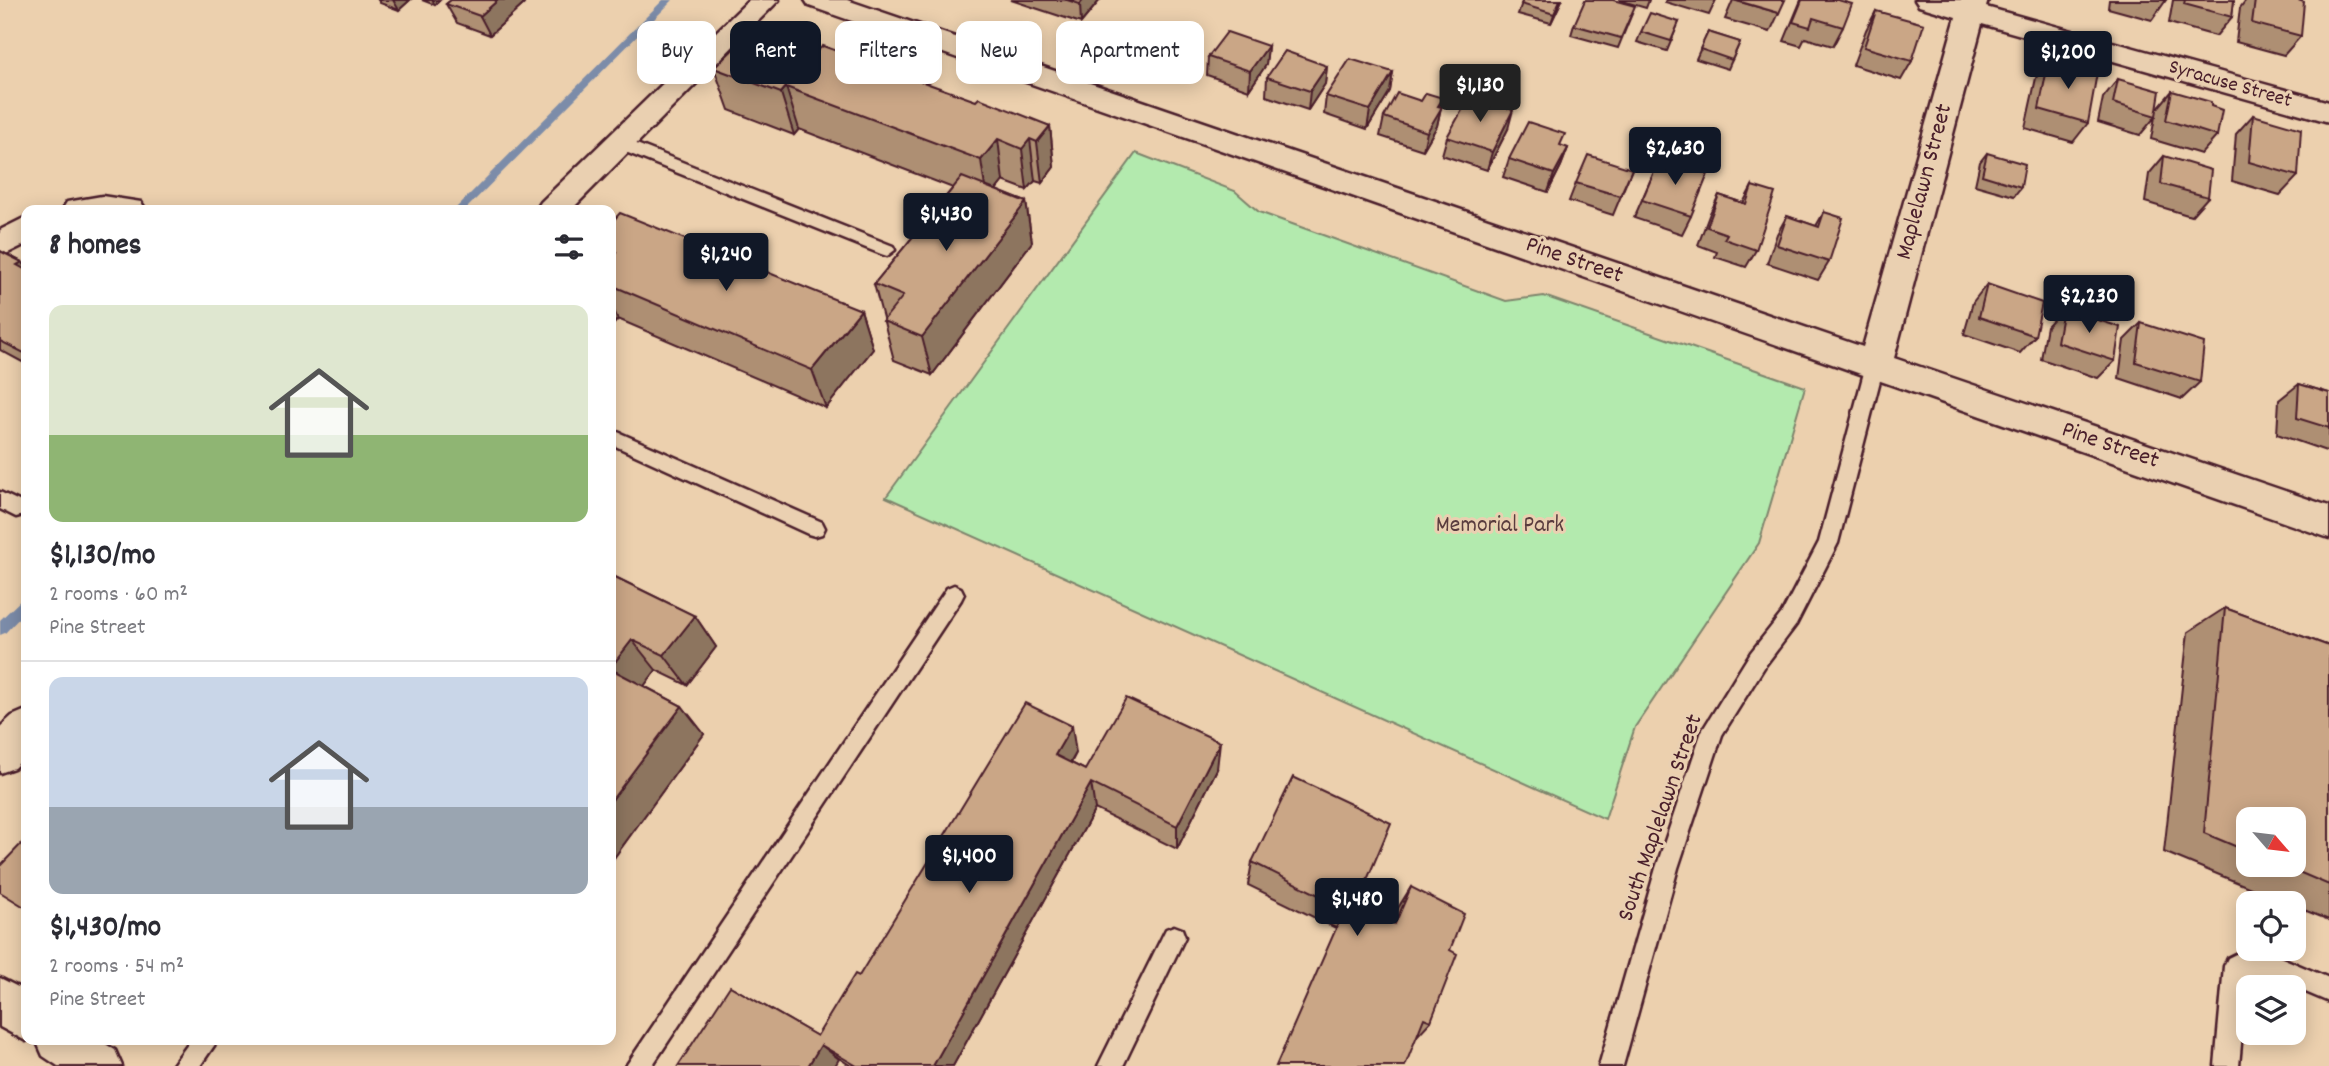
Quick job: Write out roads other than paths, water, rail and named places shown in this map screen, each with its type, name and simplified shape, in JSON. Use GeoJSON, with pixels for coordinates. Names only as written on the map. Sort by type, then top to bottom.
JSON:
{"type":"FeatureCollection","features":[{"type":"Feature","properties":{"kind":"street"},"geometry":{"type":"LineString","coordinates":[[557,205],[765,0]]}},
{"type":"Feature","properties":{"kind":"street","name":"Pine Street"},"geometry":{"type":"LineString","coordinates":[[819,0],[2329,523]]}},
{"type":"Feature","properties":{"kind":"street","name":"Syracuse Street"},"geometry":{"type":"LineString","coordinates":[[1929,0],[1972,6],[2329,113]]}},
{"type":"Feature","properties":{"kind":"street","name":"Maplelawn Street"},"geometry":{"type":"LineString","coordinates":[[1875,365],[1972,6]]}},
{"type":"Feature","properties":{"kind":"street"},"geometry":{"type":"LineString","coordinates":[[0,244],[21,232]]}},
{"type":"Feature","properties":{"kind":"street"},"geometry":{"type":"LineString","coordinates":[[0,754],[21,734]]}},
{"type":"Feature","properties":{"kind":"street"},"geometry":{"type":"LineString","coordinates":[[0,1000],[21,1015]]}},
{"type":"Feature","properties":{"kind":"street"},"geometry":{"type":"LineString","coordinates":[[67,1045],[99,1066]]}},
{"type":"Feature","properties":{"kind":"lane"},"geometry":{"type":"LineString","coordinates":[[619,143],[887,250]]}},
{"type":"Feature","properties":{"kind":"lane","name":"South Maplelawn Street"},"geometry":{"type":"LineString","coordinates":[[1611,1066],[1667,868],[1713,731],[1758,660],[1789,619],[1828,542],[1875,365]]}},
{"type":"Feature","properties":{"kind":"lane"},"geometry":{"type":"LineString","coordinates":[[616,438],[815,528]]}},
{"type":"Feature","properties":{"kind":"lane"},"geometry":{"type":"LineString","coordinates":[[638,1066],[954,594]]}},
{"type":"Feature","properties":{"kind":"lane"},"geometry":{"type":"LineString","coordinates":[[1110,1066],[1174,937]]}},
{"type":"Feature","properties":{"kind":"lane"},"geometry":{"type":"LineString","coordinates":[[2227,1066],[2236,966],[2275,967],[2329,990]]}},
{"type":"Feature","properties":{"kind":"lane"},"geometry":{"type":"LineString","coordinates":[[184,1066],[202,1045]]}},
{"type":"Feature","properties":{"kind":"waterway"},"geometry":{"type":"LineString","coordinates":[[464,205],[668,0]]}},
{"type":"Feature","properties":{"kind":"waterway"},"geometry":{"type":"LineString","coordinates":[[0,629],[21,608]]}},
{"type":"Feature","properties":{"kind":"park label","name":"Memorial Park"},"geometry":{"type":"Point","coordinates":[1500,526]}}]}
